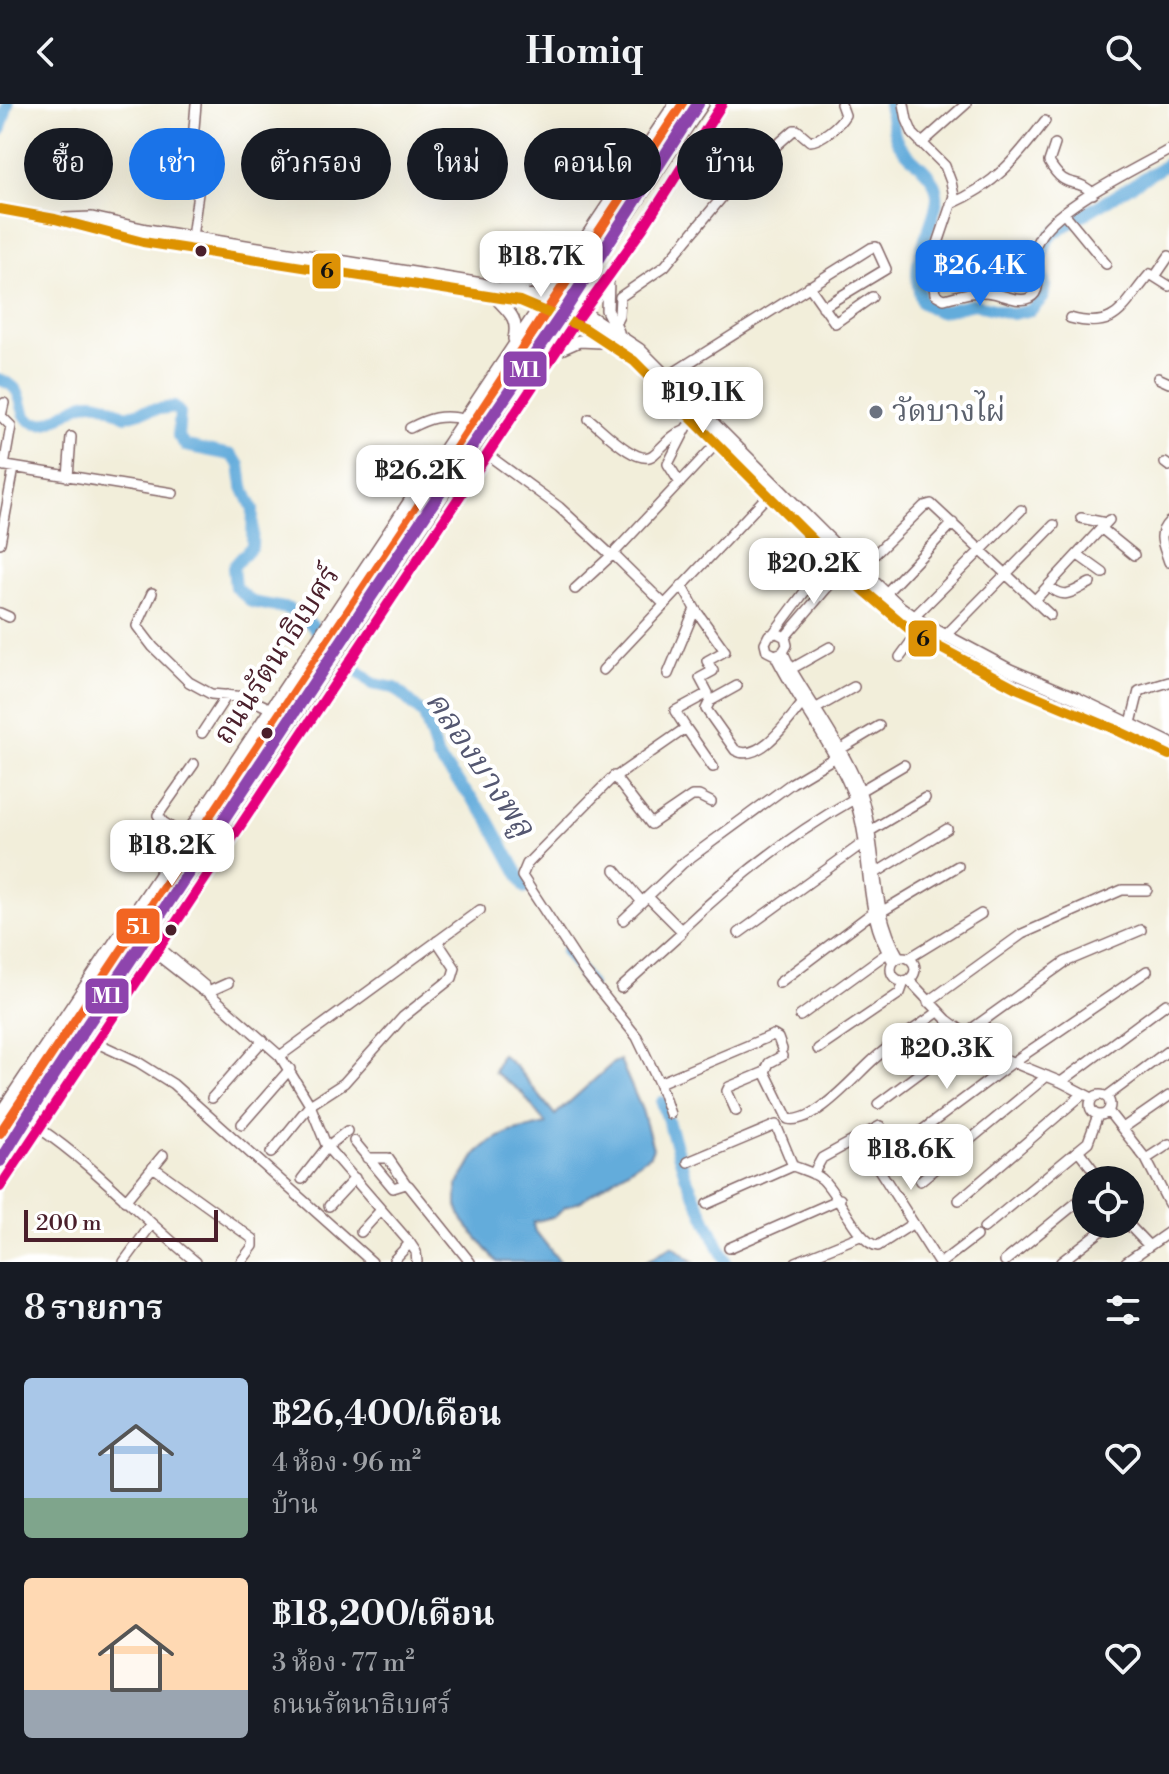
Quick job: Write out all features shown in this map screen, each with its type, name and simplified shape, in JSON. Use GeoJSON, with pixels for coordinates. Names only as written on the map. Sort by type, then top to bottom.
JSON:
{"type":"FeatureCollection","features":[{"type":"Feature","properties":{"kind":"main road","name":"ถนนรัตนาธิเบศร์"},"geometry":{"type":"LineString","coordinates":[[0,1114],[675,104]]}},
{"type":"Feature","properties":{"kind":"main road","name":"ถนนรัตนาธิเบศร์"},"geometry":{"type":"LineString","coordinates":[[0,1133],[683,104]]}},
{"type":"Feature","properties":{"kind":"main road","name":"ถนนรัตนาธิเบศร์"},"geometry":{"type":"LineString","coordinates":[[0,1163],[703,104]]}},
{"type":"Feature","properties":{"kind":"main road"},"geometry":{"type":"LineString","coordinates":[[0,1187],[575,323],[725,104]]}},
{"type":"Feature","properties":{"kind":"main road"},"geometry":{"type":"LineString","coordinates":[[0,209],[190,250],[583,313],[613,329],[668,376],[860,569],[914,617],[944,637],[1169,743]]}},
{"type":"Feature","properties":{"kind":"main road"},"geometry":{"type":"LineString","coordinates":[[55,219],[92,218],[192,237],[512,287],[537,282],[550,275],[578,249]]}},
{"type":"Feature","properties":{"kind":"main road"},"geometry":{"type":"LineString","coordinates":[[589,230],[586,245],[592,256],[608,260],[627,251]]}},
{"type":"Feature","properties":{"kind":"main road"},"geometry":{"type":"LineString","coordinates":[[190,250],[192,237]]}},
{"type":"Feature","properties":{"kind":"main road"},"geometry":{"type":"LineString","coordinates":[[609,276],[606,299],[613,329]]}},
{"type":"Feature","properties":{"kind":"main road"},"geometry":{"type":"LineString","coordinates":[[482,284],[541,304],[634,361],[842,570],[894,619],[916,635],[1016,688],[1169,755]]}},
{"type":"Feature","properties":{"kind":"main road"},"geometry":{"type":"LineString","coordinates":[[495,297],[510,311],[517,328],[501,364]]}},
{"type":"Feature","properties":{"kind":"main road"},"geometry":{"type":"LineString","coordinates":[[556,353],[571,343],[602,340],[613,329]]}},
{"type":"Feature","properties":{"kind":"main road"},"geometry":{"type":"LineString","coordinates":[[486,386],[501,374],[515,378],[524,394],[517,411]]}},
{"type":"Feature","properties":{"kind":"main road"},"geometry":{"type":"LineString","coordinates":[[98,987],[194,824]]}},
{"type":"Feature","properties":{"kind":"main road"},"geometry":{"type":"LineString","coordinates":[[112,996],[224,854]]}},
{"type":"Feature","properties":{"kind":"street"},"geometry":{"type":"LineString","coordinates":[[194,128],[196,104]]}},
{"type":"Feature","properties":{"kind":"street"},"geometry":{"type":"LineString","coordinates":[[613,329],[619,316],[620,297],[665,266],[733,184],[794,130],[802,132],[810,141],[817,140],[842,120],[845,115],[841,104]]}},
{"type":"Feature","properties":{"kind":"street"},"geometry":{"type":"LineString","coordinates":[[904,104],[907,120],[921,144],[945,166],[954,196],[931,264],[935,294],[944,299],[975,291],[1029,298],[1036,291],[1037,283],[1033,254],[1035,245],[1049,224],[1093,194],[1169,150]]}},
{"type":"Feature","properties":{"kind":"street"},"geometry":{"type":"LineString","coordinates":[[921,144],[966,104]]}},
{"type":"Feature","properties":{"kind":"street"},"geometry":{"type":"LineString","coordinates":[[951,204],[1006,171],[1045,121]]}},
{"type":"Feature","properties":{"kind":"street"},"geometry":{"type":"LineString","coordinates":[[1055,144],[1049,162],[1055,173],[1063,182],[1083,186],[1093,194]]}},
{"type":"Feature","properties":{"kind":"street"},"geometry":{"type":"LineString","coordinates":[[192,237],[197,200]]}},
{"type":"Feature","properties":{"kind":"street"},"geometry":{"type":"LineString","coordinates":[[1066,215],[1106,264]]}},
{"type":"Feature","properties":{"kind":"street"},"geometry":{"type":"LineString","coordinates":[[668,376],[876,247],[886,269],[823,307]]}},
{"type":"Feature","properties":{"kind":"street"},"geometry":{"type":"LineString","coordinates":[[1156,275],[1169,256]]}},
{"type":"Feature","properties":{"kind":"street"},"geometry":{"type":"LineString","coordinates":[[1070,318],[1089,324],[1109,320],[1150,274],[1169,286]]}},
{"type":"Feature","properties":{"kind":"street"},"geometry":{"type":"LineString","coordinates":[[809,286],[835,323],[872,297]]}},
{"type":"Feature","properties":{"kind":"street"},"geometry":{"type":"LineString","coordinates":[[1158,378],[1169,383]]}},
{"type":"Feature","properties":{"kind":"street"},"geometry":{"type":"LineString","coordinates":[[0,543],[11,426],[1,416],[4,403]]}},
{"type":"Feature","properties":{"kind":"street"},"geometry":{"type":"LineString","coordinates":[[410,428],[429,418],[443,416],[463,419]]}},
{"type":"Feature","properties":{"kind":"street"},"geometry":{"type":"LineString","coordinates":[[589,419],[631,454],[643,459],[650,458],[673,435],[684,430]]}},
{"type":"Feature","properties":{"kind":"street"},"geometry":{"type":"LineString","coordinates":[[680,483],[668,464],[684,430],[694,420]]}},
{"type":"Feature","properties":{"kind":"street"},"geometry":{"type":"LineString","coordinates":[[68,477],[71,437]]}},
{"type":"Feature","properties":{"kind":"street"},"geometry":{"type":"LineString","coordinates":[[575,589],[717,443]]}},
{"type":"Feature","properties":{"kind":"street"},"geometry":{"type":"LineString","coordinates":[[488,455],[559,507],[664,604]]}},
{"type":"Feature","properties":{"kind":"street"},"geometry":{"type":"LineString","coordinates":[[6,466],[173,493]]}},
{"type":"Feature","properties":{"kind":"street"},"geometry":{"type":"LineString","coordinates":[[603,670],[769,494]]}},
{"type":"Feature","properties":{"kind":"street"},"geometry":{"type":"LineString","coordinates":[[860,569],[928,504],[936,507],[1050,615]]}},
{"type":"Feature","properties":{"kind":"street"},"geometry":{"type":"LineString","coordinates":[[914,617],[1021,510]]}},
{"type":"Feature","properties":{"kind":"street"},"geometry":{"type":"LineString","coordinates":[[1081,518],[1106,524],[1134,555]]}},
{"type":"Feature","properties":{"kind":"street"},"geometry":{"type":"LineString","coordinates":[[1169,522],[1160,536],[1169,562]]}},
{"type":"Feature","properties":{"kind":"street"},"geometry":{"type":"LineString","coordinates":[[886,593],[953,523]]}},
{"type":"Feature","properties":{"kind":"street"},"geometry":{"type":"LineString","coordinates":[[1035,600],[1106,524]]}},
{"type":"Feature","properties":{"kind":"street"},"geometry":{"type":"LineString","coordinates":[[944,637],[1054,525]]}},
{"type":"Feature","properties":{"kind":"street"},"geometry":{"type":"LineString","coordinates":[[1078,555],[1103,573]]}},
{"type":"Feature","properties":{"kind":"street"},"geometry":{"type":"LineString","coordinates":[[818,1049],[897,996],[915,972],[887,953],[876,913],[867,844],[870,831],[857,795],[815,709],[791,669],[779,654],[767,651],[765,643],[830,558]]}},
{"type":"Feature","properties":{"kind":"street"},"geometry":{"type":"LineString","coordinates":[[785,637],[842,570]]}},
{"type":"Feature","properties":{"kind":"street"},"geometry":{"type":"LineString","coordinates":[[1049,586],[1064,595],[1090,583]]}},
{"type":"Feature","properties":{"kind":"street"},"geometry":{"type":"LineString","coordinates":[[809,584],[813,592],[821,594]]}},
{"type":"Feature","properties":{"kind":"street"},"geometry":{"type":"LineString","coordinates":[[682,585],[725,651],[707,661],[713,671],[700,678],[708,693],[675,711],[713,767]]}},
{"type":"Feature","properties":{"kind":"street"},"geometry":{"type":"LineString","coordinates":[[152,593],[137,626],[140,633],[189,682],[211,694],[246,697],[271,709]]}},
{"type":"Feature","properties":{"kind":"street"},"geometry":{"type":"LineString","coordinates":[[668,674],[695,609]]}},
{"type":"Feature","properties":{"kind":"street"},"geometry":{"type":"LineString","coordinates":[[773,634],[785,637]]}},
{"type":"Feature","properties":{"kind":"street"},"geometry":{"type":"LineString","coordinates":[[900,657],[916,635]]}},
{"type":"Feature","properties":{"kind":"street"},"geometry":{"type":"LineString","coordinates":[[779,654],[787,645],[785,637]]}},
{"type":"Feature","properties":{"kind":"street"},"geometry":{"type":"LineString","coordinates":[[791,669],[830,647]]}},
{"type":"Feature","properties":{"kind":"street"},"geometry":{"type":"LineString","coordinates":[[779,654],[802,704],[836,754]]}},
{"type":"Feature","properties":{"kind":"street"},"geometry":{"type":"LineString","coordinates":[[1131,723],[1139,691],[1169,682]]}},
{"type":"Feature","properties":{"kind":"street"},"geometry":{"type":"LineString","coordinates":[[737,686],[710,701],[706,709],[735,750],[742,754],[762,746],[802,704]]}},
{"type":"Feature","properties":{"kind":"street"},"geometry":{"type":"LineString","coordinates":[[815,709],[854,687]]}},
{"type":"Feature","properties":{"kind":"street"},"geometry":{"type":"LineString","coordinates":[[202,733],[227,695]]}},
{"type":"Feature","properties":{"kind":"street"},"geometry":{"type":"LineString","coordinates":[[623,920],[683,863],[792,783],[879,726]]}},
{"type":"Feature","properties":{"kind":"street"},"geometry":{"type":"LineString","coordinates":[[670,1114],[637,1037],[584,971],[522,876],[527,864],[605,782],[686,728]]}},
{"type":"Feature","properties":{"kind":"street"},"geometry":{"type":"LineString","coordinates":[[185,837],[158,815],[194,764]]}},
{"type":"Feature","properties":{"kind":"street"},"geometry":{"type":"LineString","coordinates":[[621,988],[678,938],[681,930],[712,900],[826,815],[904,765]]}},
{"type":"Feature","properties":{"kind":"street"},"geometry":{"type":"LineString","coordinates":[[617,776],[651,824],[692,796],[711,802]]}},
{"type":"Feature","properties":{"kind":"street"},"geometry":{"type":"LineString","coordinates":[[857,795],[874,874],[876,913],[900,959]]}},
{"type":"Feature","properties":{"kind":"street"},"geometry":{"type":"LineString","coordinates":[[870,831],[925,798]]}},
{"type":"Feature","properties":{"kind":"street"},"geometry":{"type":"LineString","coordinates":[[874,874],[947,829]]}},
{"type":"Feature","properties":{"kind":"street"},"geometry":{"type":"LineString","coordinates":[[739,933],[867,844]]}},
{"type":"Feature","properties":{"kind":"street"},"geometry":{"type":"LineString","coordinates":[[779,983],[876,913],[958,866]]}},
{"type":"Feature","properties":{"kind":"street"},"geometry":{"type":"LineString","coordinates":[[615,870],[681,930]]}},
{"type":"Feature","properties":{"kind":"street"},"geometry":{"type":"LineString","coordinates":[[928,1002],[1022,934],[1122,890],[1147,890]]}},
{"type":"Feature","properties":{"kind":"street"},"geometry":{"type":"LineString","coordinates":[[280,1056],[480,910]]}},
{"type":"Feature","properties":{"kind":"street"},"geometry":{"type":"LineString","coordinates":[[981,914],[900,959],[890,967],[892,976],[907,981],[938,1012],[995,1055],[1088,1096]]}},
{"type":"Feature","properties":{"kind":"street"},"geometry":{"type":"LineString","coordinates":[[878,1104],[960,1043],[1013,998],[1065,962],[1141,930]]}},
{"type":"Feature","properties":{"kind":"street"},"geometry":{"type":"LineString","coordinates":[[271,1153],[310,1105],[344,1083],[403,1017],[452,978],[455,968],[437,941]]}},
{"type":"Feature","properties":{"kind":"street"},"geometry":{"type":"LineString","coordinates":[[158,951],[205,986],[207,992],[280,1056],[310,1105],[327,1147],[410,1243],[416,1252],[417,1262]]}},
{"type":"Feature","properties":{"kind":"street"},"geometry":{"type":"LineString","coordinates":[[800,1016],[887,953]]}},
{"type":"Feature","properties":{"kind":"street"},"geometry":{"type":"LineString","coordinates":[[901,1146],[1012,1063],[1147,971]]}},
{"type":"Feature","properties":{"kind":"street"},"geometry":{"type":"LineString","coordinates":[[207,992],[228,983]]}},
{"type":"Feature","properties":{"kind":"street"},"geometry":{"type":"LineString","coordinates":[[1061,1082],[1166,1004]]}},
{"type":"Feature","properties":{"kind":"street"},"geometry":{"type":"LineString","coordinates":[[765,1072],[788,1119],[796,1120],[833,1100],[873,1060],[938,1012]]}},
{"type":"Feature","properties":{"kind":"street"},"geometry":{"type":"LineString","coordinates":[[659,1083],[773,1035],[778,1038],[782,1052],[769,1063],[765,1072],[729,1087],[727,1091],[736,1111]]}},
{"type":"Feature","properties":{"kind":"street"},"geometry":{"type":"LineString","coordinates":[[212,1098],[263,1040]]}},
{"type":"Feature","properties":{"kind":"street"},"geometry":{"type":"LineString","coordinates":[[97,1043],[138,1062],[173,1084],[372,1262]]}},
{"type":"Feature","properties":{"kind":"street"},"geometry":{"type":"LineString","coordinates":[[1106,1097],[1169,1050]]}},
{"type":"Feature","properties":{"kind":"street"},"geometry":{"type":"LineString","coordinates":[[242,1124],[290,1069]]}},
{"type":"Feature","properties":{"kind":"street"},"geometry":{"type":"LineString","coordinates":[[920,1181],[1047,1076]]}},
{"type":"Feature","properties":{"kind":"street"},"geometry":{"type":"LineString","coordinates":[[859,1138],[912,1224],[940,1262],[1090,1139],[1110,1104],[1106,1097],[1099,1094],[1088,1096],[959,1200]]}},
{"type":"Feature","properties":{"kind":"street"},"geometry":{"type":"LineString","coordinates":[[1088,1096],[1090,1110],[1103,1113],[1123,1128],[1166,1192],[1169,1204]]}},
{"type":"Feature","properties":{"kind":"street"},"geometry":{"type":"LineString","coordinates":[[1123,1128],[1169,1096]]}},
{"type":"Feature","properties":{"kind":"street"},"geometry":{"type":"LineString","coordinates":[[688,1162],[776,1125],[793,1166]]}},
{"type":"Feature","properties":{"kind":"street"},"geometry":{"type":"LineString","coordinates":[[813,1174],[822,1158],[880,1126]]}},
{"type":"Feature","properties":{"kind":"street"},"geometry":{"type":"LineString","coordinates":[[39,1128],[196,1262]]}},
{"type":"Feature","properties":{"kind":"street"},"geometry":{"type":"LineString","coordinates":[[302,1179],[327,1147],[347,1131]]}},
{"type":"Feature","properties":{"kind":"street"},"geometry":{"type":"LineString","coordinates":[[354,1141],[393,1188],[406,1184]]}},
{"type":"Feature","properties":{"kind":"street"},"geometry":{"type":"LineString","coordinates":[[1146,1159],[1169,1144]]}},
{"type":"Feature","properties":{"kind":"street"},"geometry":{"type":"LineString","coordinates":[[1078,1150],[1090,1166]]}},
{"type":"Feature","properties":{"kind":"street"},"geometry":{"type":"LineString","coordinates":[[125,1201],[163,1155]]}},
{"type":"Feature","properties":{"kind":"street"},"geometry":{"type":"LineString","coordinates":[[367,1158],[388,1158],[470,1262]]}},
{"type":"Feature","properties":{"kind":"street"},"geometry":{"type":"LineString","coordinates":[[707,1204],[793,1166],[819,1177],[840,1199],[860,1236],[871,1245],[878,1246],[912,1224]]}},
{"type":"Feature","properties":{"kind":"street"},"geometry":{"type":"LineString","coordinates":[[153,1167],[253,1239],[253,1246],[241,1262]]}},
{"type":"Feature","properties":{"kind":"street"},"geometry":{"type":"LineString","coordinates":[[329,1206],[355,1178]]}},
{"type":"Feature","properties":{"kind":"street"},"geometry":{"type":"LineString","coordinates":[[729,1248],[840,1199]]}},
{"type":"Feature","properties":{"kind":"street"},"geometry":{"type":"LineString","coordinates":[[1005,1261],[1072,1206]]}},
{"type":"Feature","properties":{"kind":"street"},"geometry":{"type":"LineString","coordinates":[[361,1232],[381,1210]]}},
{"type":"Feature","properties":{"kind":"street"},"geometry":{"type":"LineString","coordinates":[[124,1262],[151,1225]]}},
{"type":"Feature","properties":{"kind":"street"},"geometry":{"type":"LineString","coordinates":[[1126,1262],[1169,1232]]}},
{"type":"Feature","properties":{"kind":"street"},"geometry":{"type":"LineString","coordinates":[[796,1262],[860,1236]]}},
{"type":"Feature","properties":{"kind":"street"},"geometry":{"type":"LineString","coordinates":[[1061,1262],[1092,1238]]}},
{"type":"Feature","properties":{"kind":"street"},"geometry":{"type":"LineString","coordinates":[[1141,1238],[1149,1246]]}},
{"type":"Feature","properties":{"kind":"street"},"geometry":{"type":"LineString","coordinates":[[394,1260],[410,1243]]}},
{"type":"Feature","properties":{"kind":"water"},"geometry":{"type":"Polygon","coordinates":[[[501,1054],[516,1067],[555,1115],[620,1060],[642,1110],[653,1148],[650,1155],[579,1202],[565,1207],[556,1216],[533,1222],[534,1229],[560,1262],[497,1262],[463,1221],[457,1206],[457,1186],[478,1152],[491,1141],[510,1132],[546,1124],[521,1092],[494,1072],[501,1054]]]}},
{"type":"Feature","properties":{"kind":"water"},"geometry":{"type":"Polygon","coordinates":[[[672,1246],[694,1262],[645,1262],[672,1246]]]}},
{"type":"Feature","properties":{"kind":"waterway"},"geometry":{"type":"LineString","coordinates":[[0,131],[8,104]]}},
{"type":"Feature","properties":{"kind":"waterway"},"geometry":{"type":"LineString","coordinates":[[889,104],[897,141],[935,186],[937,202],[920,254],[917,282],[922,303],[939,312],[974,304],[1013,314],[1031,310],[1043,298],[1045,285],[1040,263],[1048,239],[1169,163]]}},
{"type":"Feature","properties":{"kind":"waterway","name":"คลองบางพลู"},"geometry":{"type":"LineString","coordinates":[[0,380],[15,389],[24,414],[33,422],[48,422],[77,406],[92,402],[106,405],[126,416],[174,407],[180,413],[178,436],[186,446],[231,455],[240,465],[243,487],[253,509],[252,546],[233,567],[235,587],[252,602],[289,609],[312,625],[326,643],[373,684],[395,688],[424,715],[438,758],[487,817],[526,888]]}},
{"type":"Feature","properties":{"kind":"waterway","name":"คลองบางพลู"},"geometry":{"type":"LineString","coordinates":[[566,951],[590,985]]}},
{"type":"Feature","properties":{"kind":"waterway","name":"คลองบางพลู"},"geometry":{"type":"LineString","coordinates":[[662,1102],[685,1175],[726,1262]]}},
{"type":"Feature","properties":{"kind":"transit line","name":"51"},"geometry":{"type":"LineString","coordinates":[[0,1133],[683,104]]}},
{"type":"Feature","properties":{"kind":"transit line","name":"M1"},"geometry":{"type":"LineString","coordinates":[[0,1161],[431,506],[561,316],[698,104]]}},
{"type":"Feature","properties":{"kind":"transit line"},"geometry":{"type":"LineString","coordinates":[[0,1187],[575,323],[643,228],[722,104]]}},
{"type":"Feature","properties":{"kind":"transit line","name":"6"},"geometry":{"type":"LineString","coordinates":[[0,209],[55,219],[143,242],[520,301],[584,328],[634,361],[860,587],[916,635],[1016,688],[1169,755]]}},
{"type":"Feature","properties":{"kind":"place","name":"วัดบางไผ่"},"geometry":{"type":"Point","coordinates":[876,412]}}]}
